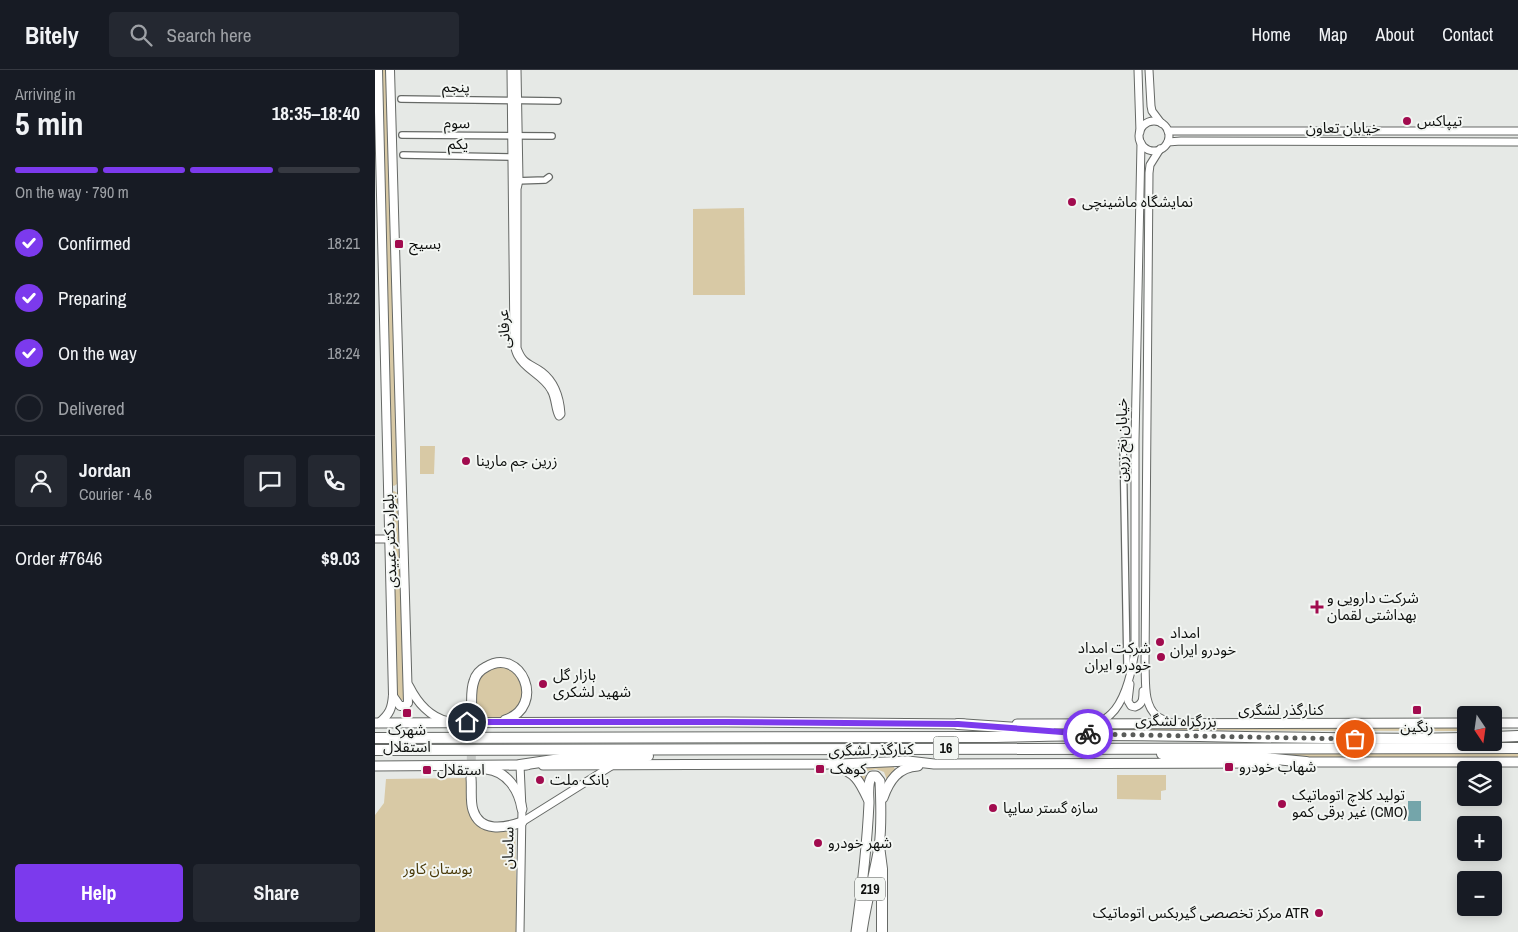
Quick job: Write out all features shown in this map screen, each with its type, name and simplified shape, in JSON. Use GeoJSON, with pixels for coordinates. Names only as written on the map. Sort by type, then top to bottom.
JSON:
{"type":"FeatureCollection","features":[{"type":"Feature","properties":{"kind":"highway"},"geometry":{"type":"LineString","coordinates":[[958,724],[1054,730],[1097,735]]}},
{"type":"Feature","properties":{"kind":"highway","name":"بزرگراه لشگری"},"geometry":{"type":"LineString","coordinates":[[375,738],[993,737],[1097,735],[1387,740],[1457,738]]}},
{"type":"Feature","properties":{"kind":"highway"},"geometry":{"type":"LineString","coordinates":[[1503,737],[1518,736]]}},
{"type":"Feature","properties":{"kind":"highway"},"geometry":{"type":"LineString","coordinates":[[1124,748],[1177,756],[1256,757],[1306,762]]}},
{"type":"Feature","properties":{"kind":"highway","name":"بزرگراه لشگری"},"geometry":{"type":"LineString","coordinates":[[375,750],[1518,748]]}},
{"type":"Feature","properties":{"kind":"highway"},"geometry":{"type":"LineString","coordinates":[[520,765],[574,758],[656,756],[695,750]]}},
{"type":"Feature","properties":{"kind":"highway"},"geometry":{"type":"LineString","coordinates":[[879,846],[882,869],[883,932]]}},
{"type":"Feature","properties":{"kind":"main road","name":"بلوار دکتر عبیدی"},"geometry":{"type":"LineString","coordinates":[[377,723],[386,717],[391,710],[393,695],[378,200],[378,70]]}},
{"type":"Feature","properties":{"kind":"main road","name":"بلوار دکتر عبیدی"},"geometry":{"type":"LineString","coordinates":[[390,70],[408,703],[405,706],[400,706],[393,695]]}},
{"type":"Feature","properties":{"kind":"main road"},"geometry":{"type":"LineString","coordinates":[[472,716],[472,691],[475,678],[480,671],[489,665],[503,663],[512,665],[521,674],[527,685],[525,703],[519,712],[511,718],[499,722]]}},
{"type":"Feature","properties":{"kind":"main road"},"geometry":{"type":"LineString","coordinates":[[407,682],[415,697],[429,712],[442,720],[451,722]]}},
{"type":"Feature","properties":{"kind":"main road","name":"کنارگذر لشگری"},"geometry":{"type":"LineString","coordinates":[[377,723],[1457,723]]}},
{"type":"Feature","properties":{"kind":"main road"},"geometry":{"type":"LineString","coordinates":[[1503,723],[1518,723]]}},
{"type":"Feature","properties":{"kind":"main road","name":"کنارگذر لشگری"},"geometry":{"type":"LineString","coordinates":[[375,766],[819,764],[908,761],[934,764],[1518,762]]}},
{"type":"Feature","properties":{"kind":"main road"},"geometry":{"type":"LineString","coordinates":[[819,764],[846,769],[853,774],[869,802]]}},
{"type":"Feature","properties":{"kind":"main road"},"geometry":{"type":"LineString","coordinates":[[881,803],[889,783],[902,770],[910,766],[934,764]]}},
{"type":"Feature","properties":{"kind":"main road"},"geometry":{"type":"LineString","coordinates":[[469,765],[473,768],[491,770],[503,774],[517,793],[522,809]]}},
{"type":"Feature","properties":{"kind":"main road"},"geometry":{"type":"LineString","coordinates":[[869,802],[869,778],[876,776],[880,781],[881,803]]}},
{"type":"Feature","properties":{"kind":"main road"},"geometry":{"type":"LineString","coordinates":[[471,778],[472,807],[479,820],[488,826],[497,828],[522,822]]}},
{"type":"Feature","properties":{"kind":"main road","name":"219"},"geometry":{"type":"LineString","coordinates":[[856,932],[862,890],[869,802]]}},
{"type":"Feature","properties":{"kind":"main road","name":"219"},"geometry":{"type":"LineString","coordinates":[[862,932],[865,908],[879,846],[881,803]]}},
{"type":"Feature","properties":{"kind":"street","name":"عرفانی"},"geometry":{"type":"LineString","coordinates":[[511,70],[515,100]]}},
{"type":"Feature","properties":{"kind":"street","name":"عرفانی"},"geometry":{"type":"LineString","coordinates":[[515,180],[517,189],[517,348],[520,357],[527,364],[542,372],[552,382],[560,404],[561,414],[559,416],[551,390],[544,379],[524,364],[517,355],[514,345],[515,100],[517,70]]}},
{"type":"Feature","properties":{"kind":"street"},"geometry":{"type":"LineString","coordinates":[[1138,70],[1141,143],[1145,148],[1155,151],[1161,149],[1168,142],[1168,131],[1151,106],[1149,70]]}},
{"type":"Feature","properties":{"kind":"street","name":"پنجم"},"geometry":{"type":"LineString","coordinates":[[401,99],[558,101]]}},
{"type":"Feature","properties":{"kind":"street"},"geometry":{"type":"LineString","coordinates":[[1140,133],[1142,128],[1151,122],[1161,123]]}},
{"type":"Feature","properties":{"kind":"street","name":"خیابان تعاون"},"geometry":{"type":"LineString","coordinates":[[1168,131],[1518,131]]}},
{"type":"Feature","properties":{"kind":"street","name":"سوم"},"geometry":{"type":"LineString","coordinates":[[402,134],[552,136]]}},
{"type":"Feature","properties":{"kind":"street","name":"خیابان تعاون"},"geometry":{"type":"LineString","coordinates":[[1168,142],[1181,140],[1518,142]]}},
{"type":"Feature","properties":{"kind":"street","name":"خیابان نخ زرین"},"geometry":{"type":"LineString","coordinates":[[1097,724],[1111,714],[1119,704],[1135,651],[1135,441],[1141,143]]}},
{"type":"Feature","properties":{"kind":"street","name":"خیابان نخ زرین"},"geometry":{"type":"LineString","coordinates":[[1161,149],[1150,165],[1149,172],[1145,666],[1149,705],[1157,716],[1172,723]]}},
{"type":"Feature","properties":{"kind":"street","name":"یکم"},"geometry":{"type":"LineString","coordinates":[[403,155],[515,157]]}},
{"type":"Feature","properties":{"kind":"street"},"geometry":{"type":"LineString","coordinates":[[515,180],[545,180],[549,177]]}},
{"type":"Feature","properties":{"kind":"street"},"geometry":{"type":"LineString","coordinates":[[1135,441],[1123,441],[1131,668],[1128,701],[1131,706],[1140,705],[1143,700],[1145,666]]}},
{"type":"Feature","properties":{"kind":"street"},"geometry":{"type":"LineString","coordinates":[[375,539],[389,539]]}},
{"type":"Feature","properties":{"kind":"street","name":"ساسان"},"geometry":{"type":"LineString","coordinates":[[520,765],[522,809],[520,932]]}},
{"type":"Feature","properties":{"kind":"street"},"geometry":{"type":"LineString","coordinates":[[522,822],[614,765]]}},
{"type":"Feature","properties":{"kind":"green space"},"geometry":{"type":"Polygon","coordinates":[[[380,70],[388,70],[397,484],[394,486],[391,484],[380,70]]]}},
{"type":"Feature","properties":{"kind":"green space"},"geometry":{"type":"Polygon","coordinates":[[[744,208],[745,295],[693,295],[693,209],[744,208]]]}},
{"type":"Feature","properties":{"kind":"green space"},"geometry":{"type":"Polygon","coordinates":[[[420,446],[435,446],[434,474],[420,474],[420,446]]]}},
{"type":"Feature","properties":{"kind":"green space"},"geometry":{"type":"Polygon","coordinates":[[[394,491],[399,494],[405,697],[400,701],[397,699],[392,492],[394,491]]]}},
{"type":"Feature","properties":{"kind":"green space"},"geometry":{"type":"Polygon","coordinates":[[[493,666],[510,667],[526,686],[519,707],[504,717],[474,718],[476,679],[493,666]]]}},
{"type":"Feature","properties":{"kind":"green space"},"geometry":{"type":"Polygon","coordinates":[[[1457,724],[1457,731],[1074,730],[1048,727],[1457,724]]]}},
{"type":"Feature","properties":{"kind":"green space"},"geometry":{"type":"Polygon","coordinates":[[[1518,753],[1518,760],[1296,759],[1277,754],[1518,753]]]}},
{"type":"Feature","properties":{"kind":"green space"},"geometry":{"type":"Polygon","coordinates":[[[893,766],[895,769],[887,780],[884,772],[876,769],[867,771],[864,781],[854,767],[893,766]]]}},
{"type":"Feature","properties":{"kind":"green space"},"geometry":{"type":"Polygon","coordinates":[[[1117,775],[1166,775],[1166,790],[1161,791],[1161,800],[1117,799],[1117,775]]]}},
{"type":"Feature","properties":{"kind":"green space","name":"بوستان کاور"},"geometry":{"type":"Polygon","coordinates":[[[466,778],[471,809],[479,823],[515,827],[517,932],[375,932],[375,815],[384,803],[386,779],[466,778]]]}},
{"type":"Feature","properties":{"kind":"water"},"geometry":{"type":"Polygon","coordinates":[[[1408,801],[1421,801],[1421,821],[1408,821],[1408,801]]]}},
{"type":"Feature","properties":{"kind":"tunnel"},"geometry":{"type":"LineString","coordinates":[[471,778],[472,716]]}},
{"type":"Feature","properties":{"kind":"way so far"},"geometry":{"type":"LineString","coordinates":[[1088,734],[1355,739]]}},
{"type":"Feature","properties":{"kind":"place","name":"تیپاکس"},"geometry":{"type":"Point","coordinates":[1407,121]}},
{"type":"Feature","properties":{"kind":"place","name":"نمایشگاه ماشینچی"},"geometry":{"type":"Point","coordinates":[1072,202]}},
{"type":"Feature","properties":{"kind":"place","name":"بسیج"},"geometry":{"type":"Point","coordinates":[399,244]}},
{"type":"Feature","properties":{"kind":"place","name":"زرین جم مارینا"},"geometry":{"type":"Point","coordinates":[466,461]}},
{"type":"Feature","properties":{"kind":"place","name":"شرکت دارویی و بهداشتی لقمان"},"geometry":{"type":"Point","coordinates":[1317,607]}},
{"type":"Feature","properties":{"kind":"place","name":"امداد خودرو ایران"},"geometry":{"type":"Point","coordinates":[1160,642]}},
{"type":"Feature","properties":{"kind":"place","name":"شرکت امداد خودرو ایران"},"geometry":{"type":"Point","coordinates":[1161,657]}},
{"type":"Feature","properties":{"kind":"place","name":"بازار گل شهید لشکری"},"geometry":{"type":"Point","coordinates":[543,684]}},
{"type":"Feature","properties":{"kind":"place","name":"رنگین"},"geometry":{"type":"Point","coordinates":[1417,710]}},
{"type":"Feature","properties":{"kind":"place","name":"شهرک استقلال"},"geometry":{"type":"Point","coordinates":[407,713]}},
{"type":"Feature","properties":{"kind":"place","name":"شهاب خودرو"},"geometry":{"type":"Point","coordinates":[1229,767]}},
{"type":"Feature","properties":{"kind":"place","name":"کوهک"},"geometry":{"type":"Point","coordinates":[820,769]}},
{"type":"Feature","properties":{"kind":"place","name":"استقلال"},"geometry":{"type":"Point","coordinates":[427,770]}},
{"type":"Feature","properties":{"kind":"place","name":"بانک ملت"},"geometry":{"type":"Point","coordinates":[540,780]}},
{"type":"Feature","properties":{"kind":"place","name":"تولید کلاچ اتوماتیک غیر برقی کمو (CMO)"},"geometry":{"type":"Point","coordinates":[1282,804]}},
{"type":"Feature","properties":{"kind":"place","name":"سازه گستر سایپا"},"geometry":{"type":"Point","coordinates":[993,808]}},
{"type":"Feature","properties":{"kind":"place","name":"شهر خودرو"},"geometry":{"type":"Point","coordinates":[818,843]}},
{"type":"Feature","properties":{"kind":"place","name":"مرکز تخصصی گیربکس اتوماتیک ATR"},"geometry":{"type":"Point","coordinates":[1319,913]}},
{"type":"Feature","properties":{"kind":"route"},"geometry":{"type":"LineString","coordinates":[[467,722],[958,724],[1088,734]]}}]}
